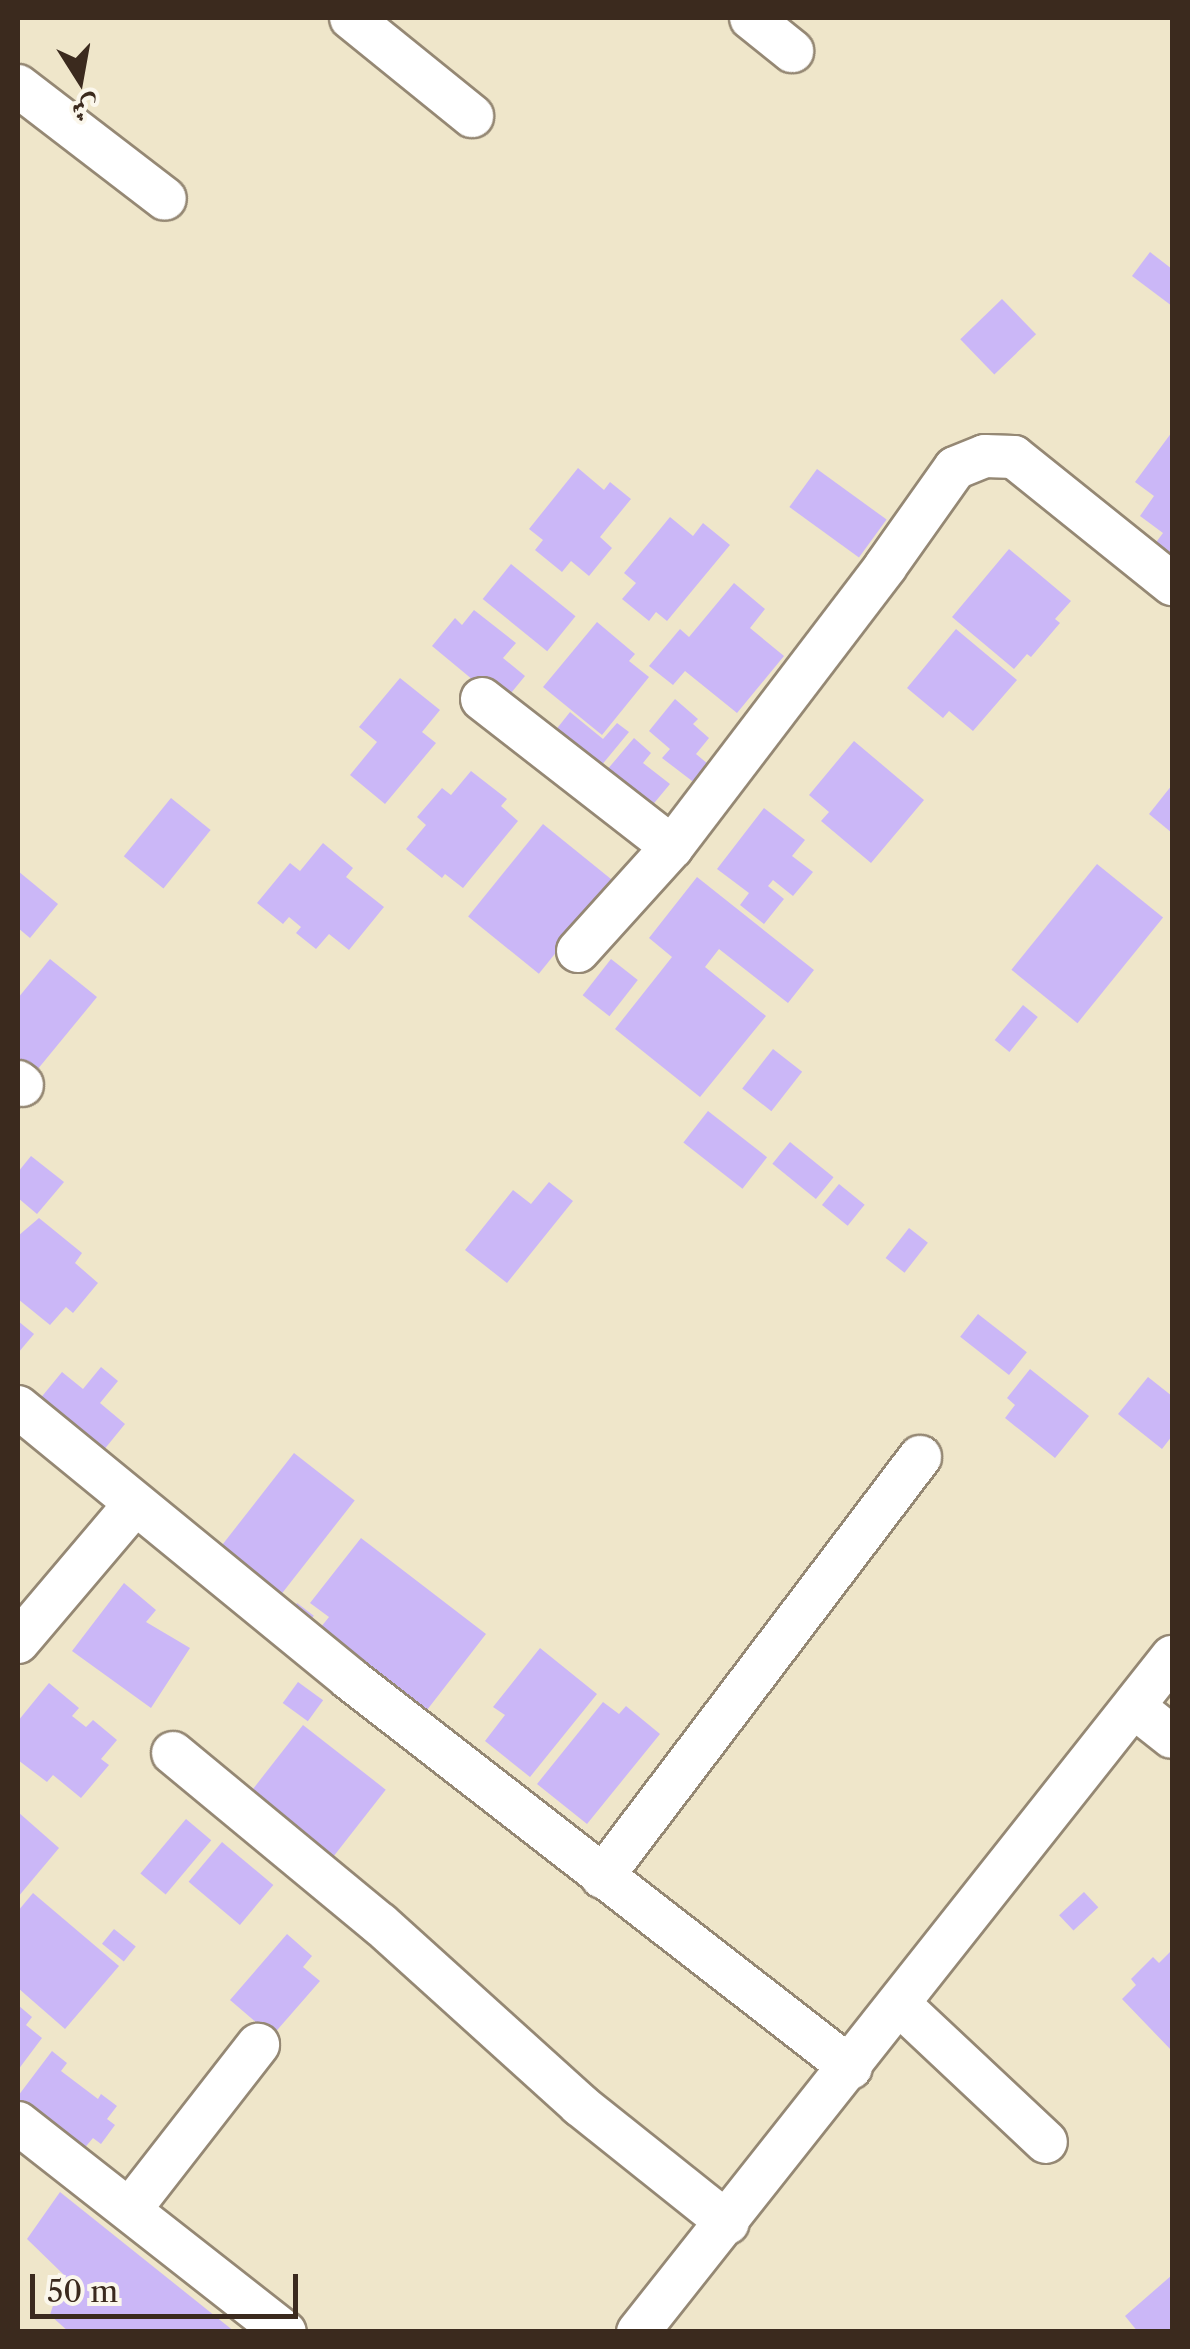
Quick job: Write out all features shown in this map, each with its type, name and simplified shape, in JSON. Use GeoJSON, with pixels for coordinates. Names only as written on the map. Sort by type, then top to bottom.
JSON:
{"type":"FeatureCollection","features":[{"type":"Feature","properties":{"kind":"street"},"geometry":{"type":"LineString","coordinates":[[350,18],[472,116]]}},
{"type":"Feature","properties":{"kind":"street"},"geometry":{"type":"LineString","coordinates":[[751,18],[792,51]]}},
{"type":"Feature","properties":{"kind":"street"},"geometry":{"type":"LineString","coordinates":[[18,86],[165,199]]}},
{"type":"Feature","properties":{"kind":"street"},"geometry":{"type":"LineString","coordinates":[[578,951],[672,847],[885,568],[955,468],[985,456],[1014,458],[1172,584]]}},
{"type":"Feature","properties":{"kind":"street"},"geometry":{"type":"LineString","coordinates":[[482,699],[672,847]]}},
{"type":"Feature","properties":{"kind":"street"},"geometry":{"type":"LineString","coordinates":[[18,1407],[602,1877],[850,2068]]}},
{"type":"Feature","properties":{"kind":"street"},"geometry":{"type":"LineString","coordinates":[[602,1877],[920,1457]]}},
{"type":"Feature","properties":{"kind":"street"},"geometry":{"type":"LineString","coordinates":[[20,1633],[135,1504]]}},
{"type":"Feature","properties":{"kind":"street"},"geometry":{"type":"LineString","coordinates":[[638,2332],[1172,1657]]}},
{"type":"Feature","properties":{"kind":"street"},"geometry":{"type":"LineString","coordinates":[[1134,1706],[1172,1737]]}},
{"type":"Feature","properties":{"kind":"street"},"geometry":{"type":"LineString","coordinates":[[173,1752],[380,1924],[580,2104],[728,2223]]}},
{"type":"Feature","properties":{"kind":"street"},"geometry":{"type":"LineString","coordinates":[[900,2005],[1046,2142]]}},
{"type":"Feature","properties":{"kind":"street"},"geometry":{"type":"LineString","coordinates":[[130,2208],[258,2045]]}},
{"type":"Feature","properties":{"kind":"street"},"geometry":{"type":"LineString","coordinates":[[18,2123],[285,2332]]}},
{"type":"Feature","properties":{"kind":"building"},"geometry":{"type":"Polygon","coordinates":[[[1150,252],[1172,269],[1172,306],[1132,276],[1150,252]]]}},
{"type":"Feature","properties":{"kind":"building"},"geometry":{"type":"Polygon","coordinates":[[[1002,299],[1036,334],[994,375],[960,339],[1002,299]]]}},
{"type":"Feature","properties":{"kind":"building"},"geometry":{"type":"Polygon","coordinates":[[[1172,432],[1172,564],[1151,549],[1163,533],[1140,516],[1154,496],[1135,482],[1172,432]]]}},
{"type":"Feature","properties":{"kind":"building"},"geometry":{"type":"Polygon","coordinates":[[[578,468],[604,490],[610,482],[631,499],[600,537],[612,548],[589,576],[571,561],[562,572],[535,550],[543,540],[529,529],[578,468]]]}},
{"type":"Feature","properties":{"kind":"building"},"geometry":{"type":"Polygon","coordinates":[[[817,469],[887,520],[859,558],[789,507],[817,469]]]}},
{"type":"Feature","properties":{"kind":"building"},"geometry":{"type":"Polygon","coordinates":[[[670,517],[693,536],[703,523],[730,545],[667,621],[656,612],[649,621],[622,599],[636,583],[624,573],[670,517]]]}},
{"type":"Feature","properties":{"kind":"building"},"geometry":{"type":"Polygon","coordinates":[[[1009,549],[1071,601],[1055,619],[1060,623],[1031,657],[1027,654],[1014,669],[952,617],[1009,549]]]}},
{"type":"Feature","properties":{"kind":"building"},"geometry":{"type":"Polygon","coordinates":[[[511,564],[576,616],[547,651],[483,599],[511,564]]]}},
{"type":"Feature","properties":{"kind":"building"},"geometry":{"type":"Polygon","coordinates":[[[734,583],[765,609],[750,628],[784,656],[737,713],[685,671],[673,685],[649,666],[680,629],[689,637],[734,583]]]}},
{"type":"Feature","properties":{"kind":"building"},"geometry":{"type":"Polygon","coordinates":[[[474,610],[516,643],[503,658],[525,676],[502,704],[432,646],[455,618],[462,625],[474,610]]]}},
{"type":"Feature","properties":{"kind":"building"},"geometry":{"type":"Polygon","coordinates":[[[597,622],[635,654],[629,661],[649,677],[602,735],[543,687],[597,622]]]}},
{"type":"Feature","properties":{"kind":"building"},"geometry":{"type":"Polygon","coordinates":[[[956,629],[1017,680],[973,731],[949,711],[943,718],[907,688],[956,629]]]}},
{"type":"Feature","properties":{"kind":"building"},"geometry":{"type":"Polygon","coordinates":[[[400,678],[440,710],[422,732],[436,743],[385,804],[350,775],[377,742],[359,727],[400,678]]]}},
{"type":"Feature","properties":{"kind":"building"},"geometry":{"type":"Polygon","coordinates":[[[675,699],[698,719],[693,724],[709,738],[696,754],[714,769],[700,787],[662,758],[670,749],[649,731],[675,699]]]}},
{"type":"Feature","properties":{"kind":"building"},"geometry":{"type":"Polygon","coordinates":[[[570,712],[603,739],[617,723],[629,732],[596,772],[551,736],[570,712]]]}},
{"type":"Feature","properties":{"kind":"building"},"geometry":{"type":"Polygon","coordinates":[[[634,738],[651,753],[643,763],[670,784],[635,826],[590,790],[634,738]]]}},
{"type":"Feature","properties":{"kind":"building"},"geometry":{"type":"Polygon","coordinates":[[[854,741],[924,800],[871,863],[821,821],[829,812],[809,795],[854,741]]]}},
{"type":"Feature","properties":{"kind":"building"},"geometry":{"type":"Polygon","coordinates":[[[471,771],[507,799],[501,806],[518,821],[463,888],[445,874],[442,878],[406,849],[426,825],[417,817],[442,788],[451,795],[471,771]]]}},
{"type":"Feature","properties":{"kind":"building"},"geometry":{"type":"Polygon","coordinates":[[[1172,785],[1172,833],[1149,814],[1172,785]]]}},
{"type":"Feature","properties":{"kind":"building"},"geometry":{"type":"Polygon","coordinates":[[[171,798],[211,830],[163,888],[124,856],[171,798]]]}},
{"type":"Feature","properties":{"kind":"building"},"geometry":{"type":"Polygon","coordinates":[[[764,808],[805,840],[792,856],[813,872],[793,896],[773,880],[768,886],[784,899],[764,924],[740,905],[749,893],[717,869],[764,808]]]}},
{"type":"Feature","properties":{"kind":"building"},"geometry":{"type":"Polygon","coordinates":[[[543,824],[614,881],[539,974],[468,916],[543,824]]]}},
{"type":"Feature","properties":{"kind":"building"},"geometry":{"type":"Polygon","coordinates":[[[323,843],[353,868],[346,877],[384,907],[349,950],[329,934],[316,949],[296,933],[301,927],[289,917],[283,924],[257,903],[290,863],[300,871],[323,843]]]}},
{"type":"Feature","properties":{"kind":"building"},"geometry":{"type":"Polygon","coordinates":[[[1097,864],[1163,917],[1077,1023],[1011,970],[1097,864]]]}},
{"type":"Feature","properties":{"kind":"building"},"geometry":{"type":"Polygon","coordinates":[[[18,871],[58,904],[30,938],[18,928],[18,871]]]}},
{"type":"Feature","properties":{"kind":"building"},"geometry":{"type":"Polygon","coordinates":[[[697,877],[814,970],[788,1003],[719,949],[705,967],[766,1016],[700,1097],[615,1029],[672,957],[649,938],[697,877]]]}},
{"type":"Feature","properties":{"kind":"building"},"geometry":{"type":"Polygon","coordinates":[[[50,959],[97,997],[28,1081],[18,1073],[18,998],[50,959]]]}},
{"type":"Feature","properties":{"kind":"building"},"geometry":{"type":"Polygon","coordinates":[[[611,959],[638,980],[609,1016],[583,995],[611,959]]]}},
{"type":"Feature","properties":{"kind":"building"},"geometry":{"type":"Polygon","coordinates":[[[1023,1005],[1038,1017],[1009,1052],[995,1040],[1023,1005]]]}},
{"type":"Feature","properties":{"kind":"building"},"geometry":{"type":"Polygon","coordinates":[[[773,1049],[802,1072],[771,1111],[742,1088],[773,1049]]]}},
{"type":"Feature","properties":{"kind":"building"},"geometry":{"type":"Polygon","coordinates":[[[708,1111],[767,1157],[742,1189],[683,1143],[708,1111]]]}},
{"type":"Feature","properties":{"kind":"building"},"geometry":{"type":"Polygon","coordinates":[[[790,1142],[834,1177],[816,1199],[772,1164],[790,1142]]]}},
{"type":"Feature","properties":{"kind":"building"},"geometry":{"type":"Polygon","coordinates":[[[31,1156],[64,1182],[37,1214],[18,1198],[18,1172],[31,1156]]]}},
{"type":"Feature","properties":{"kind":"building"},"geometry":{"type":"Polygon","coordinates":[[[549,1182],[573,1201],[507,1283],[465,1250],[513,1190],[531,1204],[549,1182]]]}},
{"type":"Feature","properties":{"kind":"building"},"geometry":{"type":"Polygon","coordinates":[[[839,1184],[865,1205],[848,1226],[822,1205],[839,1184]]]}},
{"type":"Feature","properties":{"kind":"building"},"geometry":{"type":"Polygon","coordinates":[[[39,1218],[82,1253],[75,1263],[98,1283],[73,1313],[66,1307],[50,1325],[18,1299],[18,1236],[39,1218]]]}},
{"type":"Feature","properties":{"kind":"building"},"geometry":{"type":"Polygon","coordinates":[[[909,1228],[928,1243],[905,1273],[886,1258],[909,1228]]]}},
{"type":"Feature","properties":{"kind":"building"},"geometry":{"type":"Polygon","coordinates":[[[978,1314],[1027,1352],[1009,1375],[960,1337],[978,1314]]]}},
{"type":"Feature","properties":{"kind":"building"},"geometry":{"type":"Polygon","coordinates":[[[18,1321],[34,1334],[18,1353],[18,1321]]]}},
{"type":"Feature","properties":{"kind":"building"},"geometry":{"type":"Polygon","coordinates":[[[101,1367],[118,1381],[100,1403],[125,1424],[94,1462],[30,1411],[62,1372],[83,1389],[101,1367]]]}},
{"type":"Feature","properties":{"kind":"building"},"geometry":{"type":"Polygon","coordinates":[[[1030,1369],[1089,1416],[1055,1458],[1005,1418],[1015,1405],[1007,1398],[1030,1369]]]}},
{"type":"Feature","properties":{"kind":"building"},"geometry":{"type":"Polygon","coordinates":[[[1148,1377],[1172,1396],[1172,1436],[1162,1449],[1118,1414],[1148,1377]]]}},
{"type":"Feature","properties":{"kind":"building"},"geometry":{"type":"Polygon","coordinates":[[[294,1453],[355,1500],[275,1603],[214,1555],[294,1453]]]}},
{"type":"Feature","properties":{"kind":"building"},"geometry":{"type":"Polygon","coordinates":[[[361,1538],[486,1634],[420,1719],[313,1637],[329,1617],[310,1603],[361,1538]]]}},
{"type":"Feature","properties":{"kind":"building"},"geometry":{"type":"Polygon","coordinates":[[[124,1583],[156,1610],[146,1622],[190,1648],[151,1708],[72,1651],[124,1583]]]}},
{"type":"Feature","properties":{"kind":"building"},"geometry":{"type":"Polygon","coordinates":[[[297,1603],[314,1616],[300,1634],[283,1621],[297,1603]]]}},
{"type":"Feature","properties":{"kind":"building"},"geometry":{"type":"Polygon","coordinates":[[[540,1648],[597,1694],[530,1777],[485,1741],[505,1715],[493,1707],[540,1648]]]}},
{"type":"Feature","properties":{"kind":"building"},"geometry":{"type":"Polygon","coordinates":[[[298,1682],[323,1700],[308,1721],[283,1703],[298,1682]]]}},
{"type":"Feature","properties":{"kind":"building"},"geometry":{"type":"Polygon","coordinates":[[[49,1683],[79,1708],[72,1716],[86,1727],[93,1720],[117,1740],[101,1759],[109,1765],[81,1798],[53,1775],[47,1782],[18,1760],[18,1721],[49,1683]]]}},
{"type":"Feature","properties":{"kind":"building"},"geometry":{"type":"Polygon","coordinates":[[[603,1702],[619,1714],[626,1706],[660,1734],[587,1824],[537,1784],[603,1702]]]}},
{"type":"Feature","properties":{"kind":"building"},"geometry":{"type":"Polygon","coordinates":[[[303,1725],[386,1790],[325,1867],[243,1802],[303,1725]]]}},
{"type":"Feature","properties":{"kind":"building"},"geometry":{"type":"Polygon","coordinates":[[[18,1812],[59,1848],[18,1897],[18,1812]]]}},
{"type":"Feature","properties":{"kind":"building"},"geometry":{"type":"Polygon","coordinates":[[[186,1819],[211,1840],[166,1895],[140,1873],[186,1819]]]}},
{"type":"Feature","properties":{"kind":"building"},"geometry":{"type":"Polygon","coordinates":[[[222,1842],[273,1885],[240,1925],[189,1882],[222,1842]]]}},
{"type":"Feature","properties":{"kind":"building"},"geometry":{"type":"Polygon","coordinates":[[[1084,1892],[1098,1907],[1073,1931],[1059,1915],[1084,1892]]]}},
{"type":"Feature","properties":{"kind":"building"},"geometry":{"type":"Polygon","coordinates":[[[33,1893],[119,1966],[65,2029],[18,1988],[18,1911],[33,1893]]]}},
{"type":"Feature","properties":{"kind":"building"},"geometry":{"type":"Polygon","coordinates":[[[114,1929],[136,1947],[124,1961],[102,1944],[114,1929]]]}},
{"type":"Feature","properties":{"kind":"building"},"geometry":{"type":"Polygon","coordinates":[[[287,1934],[312,1956],[303,1967],[320,1981],[272,2036],[230,2000],[287,1934]]]}},
{"type":"Feature","properties":{"kind":"building"},"geometry":{"type":"Polygon","coordinates":[[[1170,1952],[1172,2051],[1122,1999],[1136,1985],[1131,1979],[1153,1957],[1159,1963],[1170,1952]]]}},
{"type":"Feature","properties":{"kind":"building"},"geometry":{"type":"Polygon","coordinates":[[[18,2005],[32,2017],[26,2025],[42,2038],[18,2070],[18,2005]]]}},
{"type":"Feature","properties":{"kind":"building"},"geometry":{"type":"Polygon","coordinates":[[[52,2051],[67,2063],[61,2071],[98,2099],[101,2094],[117,2106],[107,2119],[115,2125],[101,2144],[93,2138],[82,2151],[18,2103],[18,2096],[52,2051]]]}},
{"type":"Feature","properties":{"kind":"building"},"geometry":{"type":"Polygon","coordinates":[[[60,2192],[235,2332],[69,2332],[50,2315],[63,2274],[27,2239],[60,2192]]]}},
{"type":"Feature","properties":{"kind":"building"},"geometry":{"type":"Polygon","coordinates":[[[1172,2275],[1172,2332],[1138,2332],[1125,2316],[1172,2275]]]}}]}
